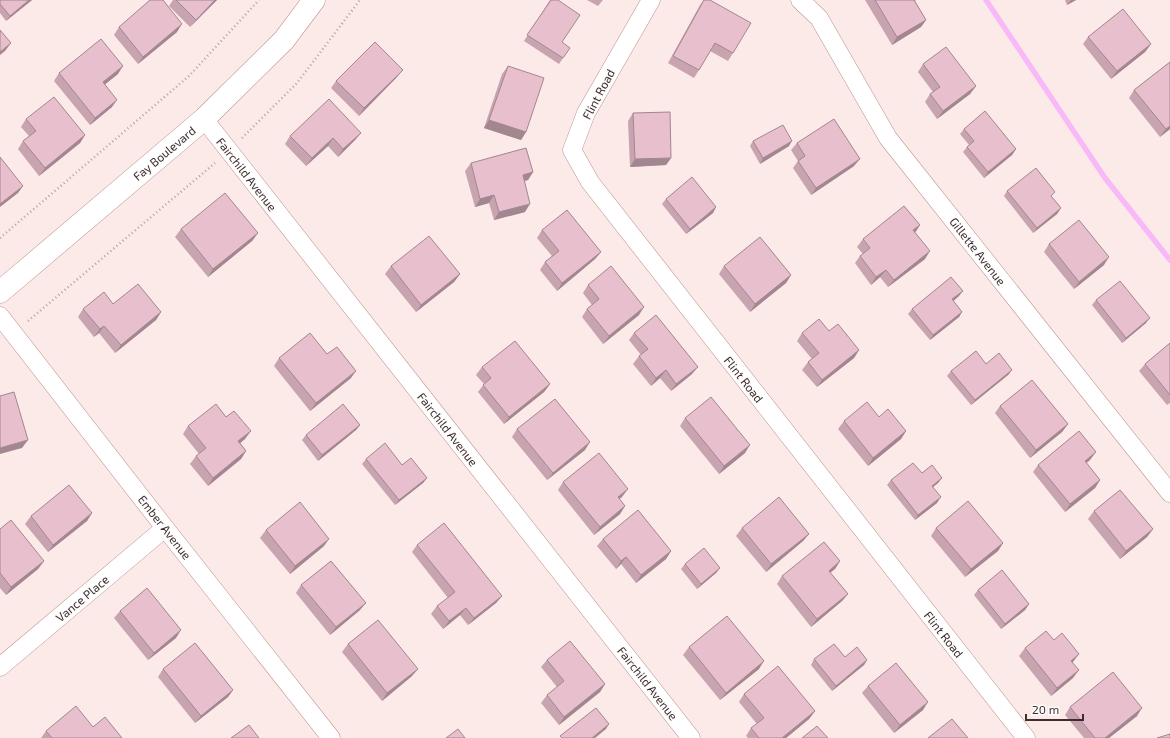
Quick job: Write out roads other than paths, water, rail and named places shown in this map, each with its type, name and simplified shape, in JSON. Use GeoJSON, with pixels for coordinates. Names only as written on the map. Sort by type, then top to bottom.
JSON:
{"type":"FeatureCollection","features":[{"type":"Feature","properties":{"kind":"street","name":"Fay Boulevard"},"geometry":{"type":"LineString","coordinates":[[0,292],[204,119],[284,40],[314,0]]}},
{"type":"Feature","properties":{"kind":"street","name":"Flint Road"},"geometry":{"type":"LineString","coordinates":[[651,0],[586,113],[572,150],[590,182],[1026,738]]}},
{"type":"Feature","properties":{"kind":"street","name":"Gillette Avenue"},"geometry":{"type":"LineString","coordinates":[[800,0],[819,18],[888,138],[1170,493]]}},
{"type":"Feature","properties":{"kind":"street","name":"Fairchild Avenue"},"geometry":{"type":"LineString","coordinates":[[204,119],[691,738]]}},
{"type":"Feature","properties":{"kind":"street","name":"Ember Avenue"},"geometry":{"type":"LineString","coordinates":[[0,316],[331,738]]}},
{"type":"Feature","properties":{"kind":"street","name":"Vance Place"},"geometry":{"type":"LineString","coordinates":[[0,667],[165,528]]}},
{"type":"Feature","properties":{"kind":"waterway"},"geometry":{"type":"LineString","coordinates":[[986,0],[1105,178],[1170,260]]}}]}
